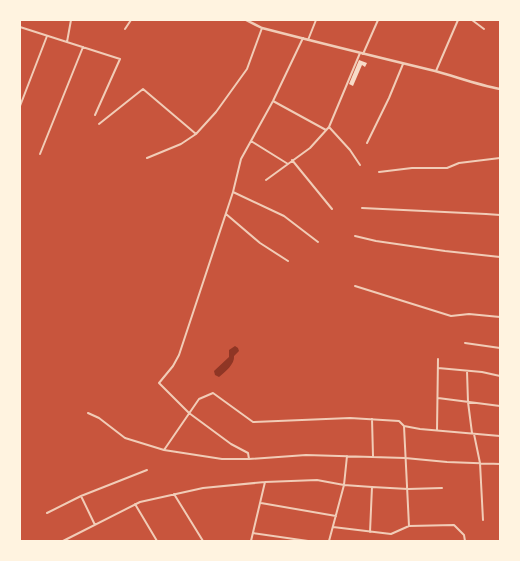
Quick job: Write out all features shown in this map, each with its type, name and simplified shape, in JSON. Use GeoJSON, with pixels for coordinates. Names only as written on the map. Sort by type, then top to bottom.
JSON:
{"type":"FeatureCollection","features":[{"type":"Feature","properties":{"kind":"street"},"geometry":{"type":"LineString","coordinates":[[67,42],[71,20]]}},
{"type":"Feature","properties":{"kind":"street"},"geometry":{"type":"LineString","coordinates":[[125,29],[131,20]]}},
{"type":"Feature","properties":{"kind":"street"},"geometry":{"type":"LineString","coordinates":[[246,20],[262,28],[436,71],[480,85],[500,89]]}},
{"type":"Feature","properties":{"kind":"street"},"geometry":{"type":"LineString","coordinates":[[308,40],[316,20]]}},
{"type":"Feature","properties":{"kind":"street"},"geometry":{"type":"LineString","coordinates":[[266,180],[310,148],[330,127],[361,53],[378,20]]}},
{"type":"Feature","properties":{"kind":"street"},"geometry":{"type":"LineString","coordinates":[[436,71],[458,20]]}},
{"type":"Feature","properties":{"kind":"street"},"geometry":{"type":"LineString","coordinates":[[472,20],[484,29]]}},
{"type":"Feature","properties":{"kind":"street"},"geometry":{"type":"LineString","coordinates":[[20,27],[120,59],[95,115]]}},
{"type":"Feature","properties":{"kind":"street"},"geometry":{"type":"LineString","coordinates":[[147,158],[181,144],[196,134],[216,112],[247,69],[262,28]]}},
{"type":"Feature","properties":{"kind":"street"},"geometry":{"type":"LineString","coordinates":[[20,106],[47,36]]}},
{"type":"Feature","properties":{"kind":"street"},"geometry":{"type":"LineString","coordinates":[[249,459],[248,454],[231,444],[189,413],[159,383],[173,366],[179,355],[233,192],[241,159],[273,101],[302,38]]}},
{"type":"Feature","properties":{"kind":"street"},"geometry":{"type":"LineString","coordinates":[[40,154],[83,47]]}},
{"type":"Feature","properties":{"kind":"street"},"geometry":{"type":"LineString","coordinates":[[367,143],[390,98],[403,64]]}},
{"type":"Feature","properties":{"kind":"street"},"geometry":{"type":"LineString","coordinates":[[99,124],[143,89],[196,134]]}},
{"type":"Feature","properties":{"kind":"street"},"geometry":{"type":"LineString","coordinates":[[273,101],[326,131]]}},
{"type":"Feature","properties":{"kind":"street"},"geometry":{"type":"LineString","coordinates":[[330,127],[350,150],[360,165]]}},
{"type":"Feature","properties":{"kind":"street"},"geometry":{"type":"LineString","coordinates":[[251,141],[288,164]]}},
{"type":"Feature","properties":{"kind":"street"},"geometry":{"type":"LineString","coordinates":[[379,172],[412,168],[447,168],[459,163],[500,158]]}},
{"type":"Feature","properties":{"kind":"street"},"geometry":{"type":"LineString","coordinates":[[292,160],[332,209]]}},
{"type":"Feature","properties":{"kind":"street"},"geometry":{"type":"LineString","coordinates":[[233,192],[284,216],[318,242]]}},
{"type":"Feature","properties":{"kind":"street"},"geometry":{"type":"LineString","coordinates":[[362,208],[500,216]]}},
{"type":"Feature","properties":{"kind":"street"},"geometry":{"type":"LineString","coordinates":[[226,214],[260,243],[288,261]]}},
{"type":"Feature","properties":{"kind":"street"},"geometry":{"type":"LineString","coordinates":[[355,236],[376,241],[500,257]]}},
{"type":"Feature","properties":{"kind":"street"},"geometry":{"type":"LineString","coordinates":[[355,286],[451,316],[468,314],[500,317]]}},
{"type":"Feature","properties":{"kind":"street"},"geometry":{"type":"LineString","coordinates":[[465,343],[500,348]]}},
{"type":"Feature","properties":{"kind":"street"},"geometry":{"type":"LineString","coordinates":[[437,430],[438,359]]}},
{"type":"Feature","properties":{"kind":"street"},"geometry":{"type":"LineString","coordinates":[[438,368],[500,376]]}},
{"type":"Feature","properties":{"kind":"street"},"geometry":{"type":"LineString","coordinates":[[467,371],[468,402],[473,434],[480,463],[483,520]]}},
{"type":"Feature","properties":{"kind":"street"},"geometry":{"type":"LineString","coordinates":[[164,450],[199,399],[213,393],[253,422],[350,418],[372,419],[399,421],[404,426],[420,429],[500,436]]}},
{"type":"Feature","properties":{"kind":"street"},"geometry":{"type":"LineString","coordinates":[[438,398],[500,406]]}},
{"type":"Feature","properties":{"kind":"street"},"geometry":{"type":"LineString","coordinates":[[88,413],[99,418],[124,438],[164,450],[222,459],[249,459],[306,455],[373,456],[447,462],[500,464]]}},
{"type":"Feature","properties":{"kind":"street"},"geometry":{"type":"LineString","coordinates":[[372,419],[373,456]]}},
{"type":"Feature","properties":{"kind":"street"},"geometry":{"type":"LineString","coordinates":[[404,426],[409,526]]}},
{"type":"Feature","properties":{"kind":"street"},"geometry":{"type":"LineString","coordinates":[[329,541],[344,485],[347,456]]}},
{"type":"Feature","properties":{"kind":"street"},"geometry":{"type":"LineString","coordinates":[[47,514],[81,496],[147,470]]}},
{"type":"Feature","properties":{"kind":"street"},"geometry":{"type":"LineString","coordinates":[[63,541],[134,504],[203,488],[265,482],[317,480],[344,485],[372,487],[408,489],[442,488]]}},
{"type":"Feature","properties":{"kind":"street"},"geometry":{"type":"LineString","coordinates":[[251,541],[265,482]]}},
{"type":"Feature","properties":{"kind":"street"},"geometry":{"type":"LineString","coordinates":[[370,532],[372,487]]}},
{"type":"Feature","properties":{"kind":"street"},"geometry":{"type":"LineString","coordinates":[[174,494],[203,541]]}},
{"type":"Feature","properties":{"kind":"street"},"geometry":{"type":"LineString","coordinates":[[81,496],[95,525]]}},
{"type":"Feature","properties":{"kind":"street"},"geometry":{"type":"LineString","coordinates":[[261,503],[336,516]]}},
{"type":"Feature","properties":{"kind":"street"},"geometry":{"type":"LineString","coordinates":[[134,504],[157,541]]}},
{"type":"Feature","properties":{"kind":"street"},"geometry":{"type":"LineString","coordinates":[[333,527],[391,534],[409,526],[454,525],[464,535],[465,541]]}},
{"type":"Feature","properties":{"kind":"street"},"geometry":{"type":"LineString","coordinates":[[253,533],[308,541]]}},
{"type":"Feature","properties":{"kind":"shaded area"},"geometry":{"type":"Polygon","coordinates":[[[235,346],[239,351],[234,356],[231,365],[219,377],[215,375],[214,371],[229,357],[229,350],[235,346]]]}},
{"type":"Feature","properties":{"kind":"building"},"geometry":{"type":"Polygon","coordinates":[[[359,60],[367,63],[365,67],[362,65],[353,86],[349,84],[359,60]]]}}]}
